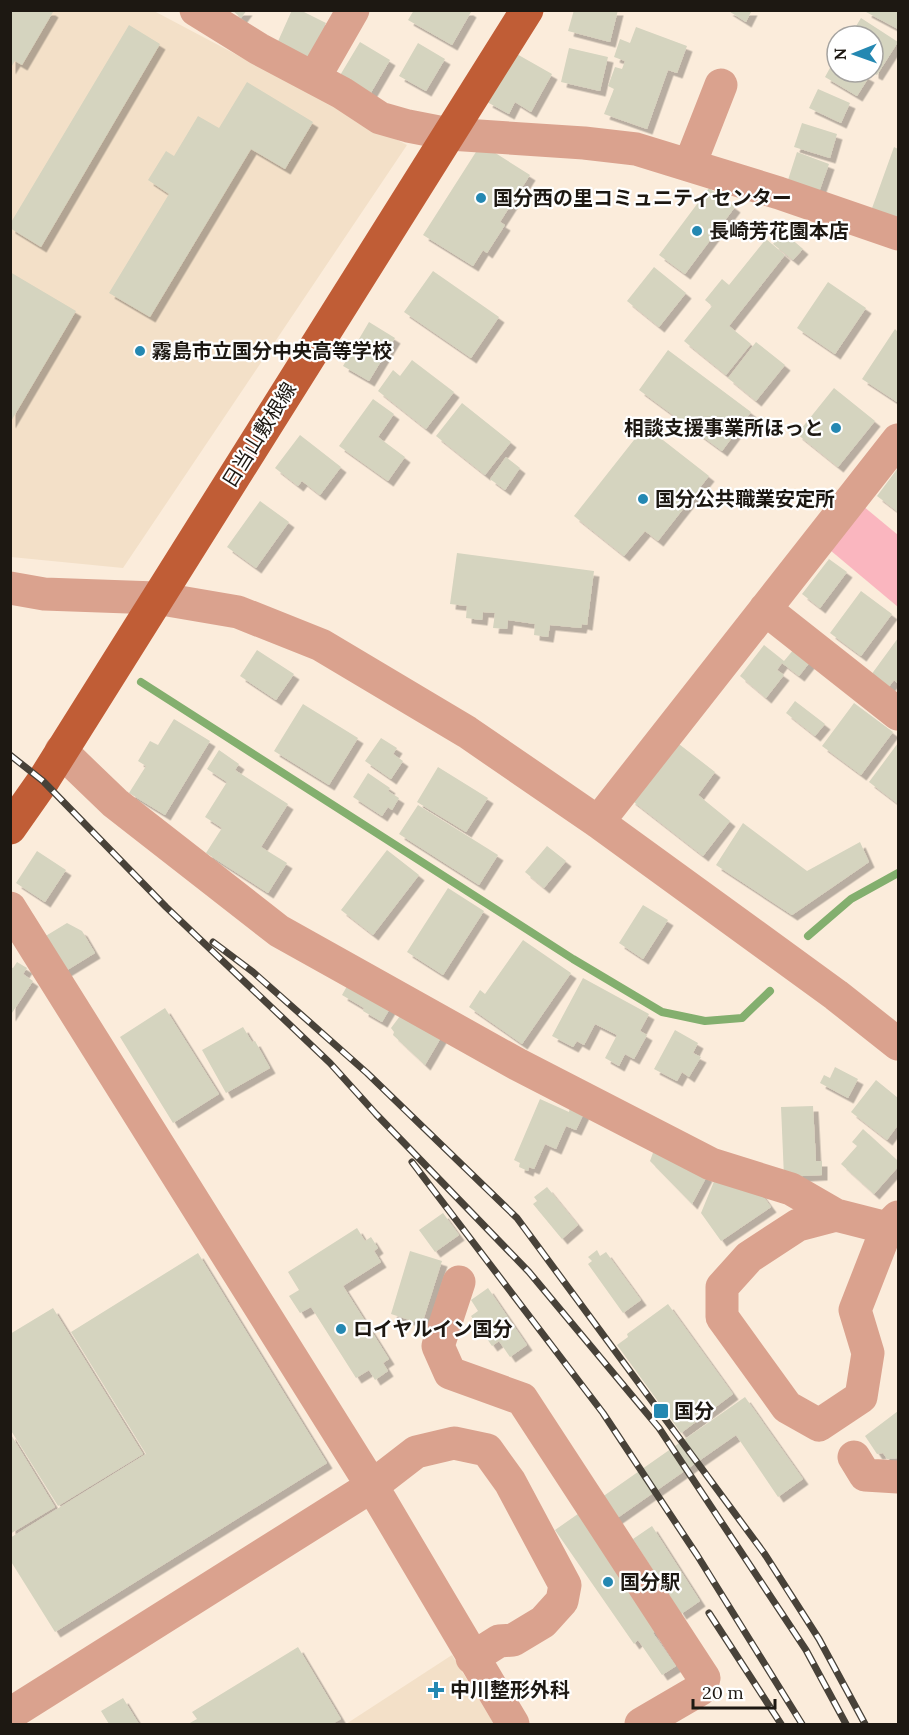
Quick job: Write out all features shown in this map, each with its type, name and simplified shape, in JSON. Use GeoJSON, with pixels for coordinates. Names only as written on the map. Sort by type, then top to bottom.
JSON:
{"type":"FeatureCollection","features":[{"type":"Feature","properties":{"kind":"main road","name":"日当山敷根線"},"geometry":{"type":"LineString","coordinates":[[10,828],[61,751],[527,10]]}},
{"type":"Feature","properties":{"kind":"street"},"geometry":{"type":"LineString","coordinates":[[196,10],[380,118],[449,134],[584,143],[636,149],[690,164],[898,234]]}},
{"type":"Feature","properties":{"kind":"street"},"geometry":{"type":"LineString","coordinates":[[314,78],[353,10]]}},
{"type":"Feature","properties":{"kind":"street"},"geometry":{"type":"LineString","coordinates":[[690,164],[721,85]]}},
{"type":"Feature","properties":{"kind":"street"},"geometry":{"type":"LineString","coordinates":[[598,822],[898,440]]}},
{"type":"Feature","properties":{"kind":"street"},"geometry":{"type":"LineString","coordinates":[[10,588],[44,594],[156,598],[238,612],[321,645],[467,732],[598,822],[837,995],[898,1044]]}},
{"type":"Feature","properties":{"kind":"street"},"geometry":{"type":"LineString","coordinates":[[765,609],[898,714]]}},
{"type":"Feature","properties":{"kind":"street"},"geometry":{"type":"LineString","coordinates":[[61,751],[115,802],[279,931],[517,1064],[711,1164],[791,1189],[836,1215]]}},
{"type":"Feature","properties":{"kind":"street"},"geometry":{"type":"LineString","coordinates":[[10,908],[372,1486],[513,1725]]}},
{"type":"Feature","properties":{"kind":"street"},"geometry":{"type":"LineString","coordinates":[[836,1215],[893,1222],[855,1310],[868,1353],[861,1397],[819,1425],[787,1407],[722,1317],[722,1287],[749,1257],[798,1225],[836,1215]]}},
{"type":"Feature","properties":{"kind":"street"},"geometry":{"type":"LineString","coordinates":[[459,1282],[438,1346],[450,1373],[522,1399],[704,1678],[702,1689],[640,1725]]}},
{"type":"Feature","properties":{"kind":"street"},"geometry":{"type":"LineString","coordinates":[[10,1714],[372,1486],[416,1452],[454,1443],[488,1450],[510,1482],[564,1585],[562,1601],[543,1622],[513,1640],[500,1641],[472,1658]]}},
{"type":"Feature","properties":{"kind":"street"},"geometry":{"type":"LineString","coordinates":[[854,1456],[865,1475],[898,1477]]}},
{"type":"Feature","properties":{"kind":"shaded area","name":"霧島市立国分中央高等学校"},"geometry":{"type":"Polygon","coordinates":[[[10,11],[154,11],[407,145],[123,568],[11,557],[10,11]]]}},
{"type":"Feature","properties":{"kind":"shaded area"},"geometry":{"type":"Polygon","coordinates":[[[863,506],[898,535],[898,607],[830,550],[863,506]]]}},
{"type":"Feature","properties":{"kind":"shaded area","name":"中川整形外科"},"geometry":{"type":"Polygon","coordinates":[[[452,1655],[494,1724],[346,1724],[452,1655]]]}},
{"type":"Feature","properties":{"kind":"building"},"geometry":{"type":"Polygon","coordinates":[[[10,10],[50,10],[53,12],[22,65],[15,61],[10,69],[10,10]]]}},
{"type":"Feature","properties":{"kind":"building"},"geometry":{"type":"Polygon","coordinates":[[[232,10],[247,10],[241,18],[232,10]]]}},
{"type":"Feature","properties":{"kind":"building"},"geometry":{"type":"Polygon","coordinates":[[[292,10],[300,10],[326,23],[307,63],[275,48],[292,10]]]}},
{"type":"Feature","properties":{"kind":"building"},"geometry":{"type":"Polygon","coordinates":[[[414,10],[468,10],[471,12],[452,45],[408,20],[414,10]]]}},
{"type":"Feature","properties":{"kind":"building"},"geometry":{"type":"Polygon","coordinates":[[[574,10],[618,10],[610,42],[568,31],[574,10]]]}},
{"type":"Feature","properties":{"kind":"building"},"geometry":{"type":"Polygon","coordinates":[[[727,10],[752,10],[746,22],[727,10]]]}},
{"type":"Feature","properties":{"kind":"building"},"geometry":{"type":"Polygon","coordinates":[[[867,10],[898,10],[898,29],[866,12],[867,10]]]}},
{"type":"Feature","properties":{"kind":"building"},"geometry":{"type":"Polygon","coordinates":[[[861,18],[870,24],[857,24],[861,18]]]}},
{"type":"Feature","properties":{"kind":"building"},"geometry":{"type":"Polygon","coordinates":[[[129,25],[160,44],[41,247],[10,228],[10,224],[129,25]]]}},
{"type":"Feature","properties":{"kind":"building"},"geometry":{"type":"Polygon","coordinates":[[[636,27],[687,46],[677,73],[668,70],[647,129],[604,114],[614,89],[608,86],[615,67],[622,69],[625,61],[614,57],[620,39],[630,43],[636,27]]]}},
{"type":"Feature","properties":{"kind":"building"},"geometry":{"type":"Polygon","coordinates":[[[885,34],[898,42],[885,62],[885,34]]]}},
{"type":"Feature","properties":{"kind":"building"},"geometry":{"type":"Polygon","coordinates":[[[360,42],[390,60],[369,96],[339,77],[360,42]]]}},
{"type":"Feature","properties":{"kind":"building"},"geometry":{"type":"Polygon","coordinates":[[[418,43],[445,59],[426,91],[399,76],[418,43]]]}},
{"type":"Feature","properties":{"kind":"building"},"geometry":{"type":"Polygon","coordinates":[[[569,48],[608,57],[600,91],[561,82],[569,48]]]}},
{"type":"Feature","properties":{"kind":"building"},"geometry":{"type":"Polygon","coordinates":[[[515,53],[552,74],[531,112],[515,102],[509,114],[487,102],[515,53]]]}},
{"type":"Feature","properties":{"kind":"building"},"geometry":{"type":"Polygon","coordinates":[[[247,82],[313,122],[285,169],[251,149],[150,317],[109,293],[169,194],[148,180],[166,151],[174,156],[198,116],[219,128],[247,82]]]}},
{"type":"Feature","properties":{"kind":"building"},"geometry":{"type":"Polygon","coordinates":[[[837,84],[865,84],[857,96],[837,84]]]}},
{"type":"Feature","properties":{"kind":"building"},"geometry":{"type":"Polygon","coordinates":[[[818,89],[850,103],[841,123],[809,108],[818,89]]]}},
{"type":"Feature","properties":{"kind":"building"},"geometry":{"type":"Polygon","coordinates":[[[802,123],[837,134],[830,158],[794,147],[802,123]]]}},
{"type":"Feature","properties":{"kind":"building","name":"国分西の里コミュニティセンター"},"geometry":{"type":"Polygon","coordinates":[[[481,144],[530,175],[500,222],[505,225],[487,253],[483,250],[473,266],[423,235],[481,144]]]}},
{"type":"Feature","properties":{"kind":"building"},"geometry":{"type":"Polygon","coordinates":[[[894,147],[898,149],[898,221],[871,211],[894,147]]]}},
{"type":"Feature","properties":{"kind":"building"},"geometry":{"type":"Polygon","coordinates":[[[797,152],[829,164],[818,195],[787,183],[797,152]]]}},
{"type":"Feature","properties":{"kind":"building","name":"長崎芳花園本店"},"geometry":{"type":"Polygon","coordinates":[[[709,188],[735,207],[685,274],[659,255],[709,188]]]}},
{"type":"Feature","properties":{"kind":"building"},"geometry":{"type":"Polygon","coordinates":[[[783,232],[803,249],[793,260],[773,244],[783,232]]]}},
{"type":"Feature","properties":{"kind":"building"},"geometry":{"type":"Polygon","coordinates":[[[766,239],[785,255],[729,326],[751,344],[726,375],[684,341],[712,306],[705,300],[722,279],[729,285],[766,239]]]}},
{"type":"Feature","properties":{"kind":"building"},"geometry":{"type":"Polygon","coordinates":[[[654,267],[686,293],[659,327],[627,301],[654,267]]]}},
{"type":"Feature","properties":{"kind":"building"},"geometry":{"type":"Polygon","coordinates":[[[433,271],[499,317],[471,358],[404,312],[433,271]]]}},
{"type":"Feature","properties":{"kind":"building"},"geometry":{"type":"Polygon","coordinates":[[[10,272],[76,311],[10,423],[10,272]]]}},
{"type":"Feature","properties":{"kind":"building"},"geometry":{"type":"Polygon","coordinates":[[[828,282],[866,308],[835,354],[797,328],[828,282]]]}},
{"type":"Feature","properties":{"kind":"building"},"geometry":{"type":"Polygon","coordinates":[[[369,322],[395,338],[369,381],[343,366],[369,322]]]}},
{"type":"Feature","properties":{"kind":"building"},"geometry":{"type":"Polygon","coordinates":[[[895,329],[898,332],[897,402],[862,379],[895,329]]]}},
{"type":"Feature","properties":{"kind":"building"},"geometry":{"type":"Polygon","coordinates":[[[756,342],[785,365],[756,401],[728,378],[756,342]]]}},
{"type":"Feature","properties":{"kind":"building"},"geometry":{"type":"Polygon","coordinates":[[[668,350],[751,412],[722,451],[639,390],[668,350]]]}},
{"type":"Feature","properties":{"kind":"building"},"geometry":{"type":"Polygon","coordinates":[[[412,360],[454,392],[426,429],[378,391],[393,370],[400,376],[412,360]]]}},
{"type":"Feature","properties":{"kind":"building","name":"相談支援事業所ほっと"},"geometry":{"type":"Polygon","coordinates":[[[834,388],[875,421],[838,467],[797,434],[834,388]]]}},
{"type":"Feature","properties":{"kind":"building"},"geometry":{"type":"Polygon","coordinates":[[[373,399],[394,414],[378,437],[405,457],[388,481],[339,446],[373,399]]]}},
{"type":"Feature","properties":{"kind":"building"},"geometry":{"type":"Polygon","coordinates":[[[462,403],[511,442],[485,475],[436,436],[462,403]]]}},
{"type":"Feature","properties":{"kind":"building"},"geometry":{"type":"Polygon","coordinates":[[[645,426],[709,476],[658,541],[645,531],[624,556],[574,516],[645,426]]]}},
{"type":"Feature","properties":{"kind":"building"},"geometry":{"type":"Polygon","coordinates":[[[300,435],[341,467],[320,495],[302,481],[298,486],[275,468],[300,435]]]}},
{"type":"Feature","properties":{"kind":"building"},"geometry":{"type":"Polygon","coordinates":[[[506,457],[520,468],[505,490],[490,479],[506,457]]]}},
{"type":"Feature","properties":{"kind":"building"},"geometry":{"type":"Polygon","coordinates":[[[898,468],[898,512],[877,496],[898,468]]]}},
{"type":"Feature","properties":{"kind":"building"},"geometry":{"type":"Polygon","coordinates":[[[260,501],[289,522],[256,568],[227,547],[260,501]]]}},
{"type":"Feature","properties":{"kind":"building"},"geometry":{"type":"Polygon","coordinates":[[[457,553],[594,571],[587,625],[582,624],[581,628],[550,625],[548,637],[534,635],[535,624],[508,620],[507,629],[493,628],[495,613],[483,612],[482,620],[466,618],[467,606],[450,604],[457,553]]]}},
{"type":"Feature","properties":{"kind":"building"},"geometry":{"type":"Polygon","coordinates":[[[829,559],[847,572],[820,608],[802,594],[829,559]]]}},
{"type":"Feature","properties":{"kind":"building"},"geometry":{"type":"Polygon","coordinates":[[[861,591],[892,614],[861,656],[830,633],[861,591]]]}},
{"type":"Feature","properties":{"kind":"building"},"geometry":{"type":"Polygon","coordinates":[[[898,638],[898,684],[894,680],[888,688],[871,675],[898,638]]]}},
{"type":"Feature","properties":{"kind":"building"},"geometry":{"type":"Polygon","coordinates":[[[764,645],[784,661],[794,649],[810,662],[799,676],[782,663],[777,670],[784,675],[766,698],[740,676],[764,645]]]}},
{"type":"Feature","properties":{"kind":"building"},"geometry":{"type":"Polygon","coordinates":[[[257,650],[294,674],[276,700],[240,676],[257,650]]]}},
{"type":"Feature","properties":{"kind":"building"},"geometry":{"type":"Polygon","coordinates":[[[795,701],[825,724],[815,736],[786,713],[795,701]]]}},
{"type":"Feature","properties":{"kind":"building"},"geometry":{"type":"Polygon","coordinates":[[[854,703],[893,732],[861,775],[822,746],[854,703]]]}},
{"type":"Feature","properties":{"kind":"building"},"geometry":{"type":"Polygon","coordinates":[[[303,704],[358,738],[329,785],[274,751],[303,704]]]}},
{"type":"Feature","properties":{"kind":"building"},"geometry":{"type":"Polygon","coordinates":[[[174,719],[210,741],[165,815],[129,793],[146,766],[138,761],[150,741],[158,745],[174,719]]]}},
{"type":"Feature","properties":{"kind":"building"},"geometry":{"type":"Polygon","coordinates":[[[381,738],[397,748],[393,754],[403,761],[391,779],[365,761],[381,738]]]}},
{"type":"Feature","properties":{"kind":"building"},"geometry":{"type":"Polygon","coordinates":[[[675,741],[715,772],[698,795],[730,821],[703,856],[630,799],[675,741]]]}},
{"type":"Feature","properties":{"kind":"building"},"geometry":{"type":"Polygon","coordinates":[[[898,743],[898,804],[869,782],[898,743]]]}},
{"type":"Feature","properties":{"kind":"building"},"geometry":{"type":"Polygon","coordinates":[[[219,750],[239,764],[235,770],[288,804],[261,847],[287,863],[268,893],[206,853],[222,828],[205,817],[227,782],[207,769],[219,750]]]}},
{"type":"Feature","properties":{"kind":"building"},"geometry":{"type":"Polygon","coordinates":[[[438,767],[488,798],[466,832],[417,802],[438,767]]]}},
{"type":"Feature","properties":{"kind":"building"},"geometry":{"type":"Polygon","coordinates":[[[368,773],[390,788],[388,791],[399,798],[392,810],[388,807],[382,816],[353,797],[368,773]]]}},
{"type":"Feature","properties":{"kind":"building"},"geometry":{"type":"Polygon","coordinates":[[[418,805],[498,855],[479,885],[399,834],[418,805]]]}},
{"type":"Feature","properties":{"kind":"building"},"geometry":{"type":"Polygon","coordinates":[[[743,823],[807,871],[860,842],[869,862],[792,915],[716,865],[743,823]]]}},
{"type":"Feature","properties":{"kind":"building"},"geometry":{"type":"Polygon","coordinates":[[[547,846],[566,861],[544,888],[525,872],[547,846]]]}},
{"type":"Feature","properties":{"kind":"building"},"geometry":{"type":"Polygon","coordinates":[[[387,850],[419,875],[373,935],[341,910],[387,850]]]}},
{"type":"Feature","properties":{"kind":"building"},"geometry":{"type":"Polygon","coordinates":[[[37,851],[66,870],[45,902],[16,883],[37,851]]]}},
{"type":"Feature","properties":{"kind":"building"},"geometry":{"type":"Polygon","coordinates":[[[448,888],[484,911],[443,975],[407,952],[448,888]]]}},
{"type":"Feature","properties":{"kind":"building"},"geometry":{"type":"Polygon","coordinates":[[[643,905],[668,920],[643,959],[619,943],[643,905]]]}},
{"type":"Feature","properties":{"kind":"building"},"geometry":{"type":"Polygon","coordinates":[[[67,923],[82,931],[95,953],[64,972],[44,937],[67,923]]]}},
{"type":"Feature","properties":{"kind":"building"},"geometry":{"type":"Polygon","coordinates":[[[523,940],[571,973],[522,1044],[469,1007],[480,990],[485,994],[523,940]]]}},
{"type":"Feature","properties":{"kind":"building"},"geometry":{"type":"Polygon","coordinates":[[[17,962],[27,968],[23,974],[33,981],[10,1016],[10,967],[13,968],[17,962]]]}},
{"type":"Feature","properties":{"kind":"building"},"geometry":{"type":"Polygon","coordinates":[[[583,978],[649,1014],[640,1031],[647,1035],[634,1059],[625,1054],[619,1066],[605,1058],[617,1035],[595,1024],[584,1045],[577,1041],[573,1047],[552,1036],[583,978]]]}},
{"type":"Feature","properties":{"kind":"building"},"geometry":{"type":"Polygon","coordinates":[[[350,981],[392,1005],[382,1022],[342,995],[350,981]]]}},
{"type":"Feature","properties":{"kind":"building"},"geometry":{"type":"Polygon","coordinates":[[[165,1008],[219,1094],[173,1123],[120,1037],[165,1008]]]}},
{"type":"Feature","properties":{"kind":"building"},"geometry":{"type":"Polygon","coordinates":[[[403,1012],[442,1036],[425,1065],[393,1035],[391,1028],[403,1012]]]}},
{"type":"Feature","properties":{"kind":"building"},"geometry":{"type":"Polygon","coordinates":[[[243,1027],[252,1042],[255,1041],[270,1068],[226,1093],[202,1050],[243,1027]]]}},
{"type":"Feature","properties":{"kind":"building"},"geometry":{"type":"Polygon","coordinates":[[[675,1030],[698,1043],[693,1053],[701,1057],[689,1077],[682,1072],[677,1081],[654,1069],[675,1030]]]}},
{"type":"Feature","properties":{"kind":"building"},"geometry":{"type":"Polygon","coordinates":[[[835,1067],[858,1079],[848,1098],[820,1083],[824,1075],[830,1078],[835,1067]]]}},
{"type":"Feature","properties":{"kind":"building"},"geometry":{"type":"Polygon","coordinates":[[[876,1080],[898,1098],[898,1125],[887,1140],[851,1112],[876,1080]]]}},
{"type":"Feature","properties":{"kind":"building"},"geometry":{"type":"Polygon","coordinates":[[[540,1099],[569,1112],[570,1107],[584,1113],[576,1130],[566,1126],[556,1149],[545,1144],[534,1169],[529,1167],[528,1171],[519,1167],[520,1163],[514,1160],[540,1099]]]}},
{"type":"Feature","properties":{"kind":"building"},"geometry":{"type":"Polygon","coordinates":[[[813,1106],[816,1161],[822,1161],[822,1175],[784,1177],[781,1107],[813,1106]]]}},
{"type":"Feature","properties":{"kind":"building"},"geometry":{"type":"Polygon","coordinates":[[[863,1129],[898,1161],[898,1167],[874,1194],[841,1164],[857,1146],[852,1142],[863,1129]]]}},
{"type":"Feature","properties":{"kind":"building"},"geometry":{"type":"Polygon","coordinates":[[[654,1150],[707,1176],[692,1204],[650,1161],[654,1150]]]}},
{"type":"Feature","properties":{"kind":"building"},"geometry":{"type":"Polygon","coordinates":[[[715,1179],[760,1192],[771,1207],[721,1241],[701,1213],[715,1179]]]}},
{"type":"Feature","properties":{"kind":"building"},"geometry":{"type":"Polygon","coordinates":[[[547,1187],[578,1225],[562,1239],[533,1204],[537,1201],[534,1197],[547,1187]]]}},
{"type":"Feature","properties":{"kind":"building"},"geometry":{"type":"Polygon","coordinates":[[[443,1213],[459,1235],[435,1252],[419,1230],[443,1213]]]}},
{"type":"Feature","properties":{"kind":"building"},"geometry":{"type":"Polygon","coordinates":[[[357,1228],[365,1241],[371,1237],[378,1248],[374,1251],[381,1262],[343,1286],[389,1359],[383,1363],[388,1371],[375,1380],[369,1370],[356,1378],[311,1307],[300,1313],[289,1296],[299,1290],[288,1272],[357,1228]]]}},
{"type":"Feature","properties":{"kind":"building"},"geometry":{"type":"Polygon","coordinates":[[[597,1250],[600,1256],[606,1252],[641,1300],[623,1313],[588,1264],[592,1261],[588,1257],[597,1250]]]}},
{"type":"Feature","properties":{"kind":"building"},"geometry":{"type":"Polygon","coordinates":[[[410,1251],[442,1261],[422,1324],[391,1314],[410,1251]]]}},
{"type":"Feature","properties":{"kind":"building"},"geometry":{"type":"Polygon","coordinates":[[[198,1253],[327,1463],[55,1632],[10,1560],[10,1538],[146,1454],[71,1332],[198,1253]]]}},
{"type":"Feature","properties":{"kind":"building"},"geometry":{"type":"Polygon","coordinates":[[[488,1288],[527,1345],[510,1357],[499,1341],[492,1346],[471,1316],[478,1311],[471,1300],[488,1288]]]}},
{"type":"Feature","properties":{"kind":"building"},"geometry":{"type":"Polygon","coordinates":[[[668,1304],[733,1394],[681,1433],[617,1345],[628,1337],[627,1334],[668,1304]]]}},
{"type":"Feature","properties":{"kind":"building"},"geometry":{"type":"Polygon","coordinates":[[[53,1308],[143,1454],[58,1506],[10,1429],[10,1334],[53,1308]]]}},
{"type":"Feature","properties":{"kind":"building","name":"国分駅"},"geometry":{"type":"Polygon","coordinates":[[[745,1397],[803,1479],[778,1497],[736,1435],[593,1535],[658,1629],[653,1633],[676,1666],[662,1675],[638,1640],[634,1644],[555,1530],[745,1397]]]}},
{"type":"Feature","properties":{"kind":"building"},"geometry":{"type":"Polygon","coordinates":[[[898,1411],[898,1458],[887,1459],[883,1453],[877,1454],[865,1436],[898,1411]]]}},
{"type":"Feature","properties":{"kind":"building"},"geometry":{"type":"Polygon","coordinates":[[[10,1433],[55,1507],[10,1534],[10,1433]]]}},
{"type":"Feature","properties":{"kind":"building"},"geometry":{"type":"Polygon","coordinates":[[[652,1526],[700,1601],[681,1614],[633,1539],[652,1526]]]}},
{"type":"Feature","properties":{"kind":"building"},"geometry":{"type":"Polygon","coordinates":[[[298,1647],[341,1719],[332,1724],[188,1724],[197,1719],[192,1712],[298,1647]]]}},
{"type":"Feature","properties":{"kind":"building"},"geometry":{"type":"Polygon","coordinates":[[[123,1698],[139,1724],[109,1724],[101,1711],[123,1698]]]}},
{"type":"Feature","properties":{"kind":"waterway"},"geometry":{"type":"LineString","coordinates":[[141,682],[573,959],[662,1012],[705,1021],[742,1018],[770,991]]}},
{"type":"Feature","properties":{"kind":"waterway"},"geometry":{"type":"LineString","coordinates":[[808,936],[851,899],[898,873]]}},
{"type":"Feature","properties":{"kind":"railway"},"geometry":{"type":"LineString","coordinates":[[10,755],[43,781],[166,907],[330,1063],[376,1114],[529,1272],[659,1428],[806,1650],[846,1724]]}},
{"type":"Feature","properties":{"kind":"railway"},"geometry":{"type":"LineString","coordinates":[[213,942],[253,972],[367,1073],[517,1218],[764,1553],[819,1639],[865,1724]]}},
{"type":"Feature","properties":{"kind":"railway"},"geometry":{"type":"LineString","coordinates":[[412,1162],[603,1413],[697,1555],[802,1724]]}},
{"type":"Feature","properties":{"kind":"railway"},"geometry":{"type":"LineString","coordinates":[[709,1613],[781,1724]]}},
{"type":"Feature","properties":{"kind":"place","name":"国分西の里コミュニティセンター"},"geometry":{"type":"Point","coordinates":[481,198]}},
{"type":"Feature","properties":{"kind":"place","name":"長崎芳花園本店"},"geometry":{"type":"Point","coordinates":[697,231]}},
{"type":"Feature","properties":{"kind":"place","name":"霧島市立国分中央高等学校"},"geometry":{"type":"Point","coordinates":[140,351]}},
{"type":"Feature","properties":{"kind":"place","name":"相談支援事業所ほっと"},"geometry":{"type":"Point","coordinates":[836,428]}},
{"type":"Feature","properties":{"kind":"place","name":"国分公共職業安定所"},"geometry":{"type":"Point","coordinates":[643,499]}},
{"type":"Feature","properties":{"kind":"place","name":"ロイヤルイン国分"},"geometry":{"type":"Point","coordinates":[341,1329]}},
{"type":"Feature","properties":{"kind":"place","name":"国分"},"geometry":{"type":"Point","coordinates":[661,1411]}},
{"type":"Feature","properties":{"kind":"place","name":"国分駅"},"geometry":{"type":"Point","coordinates":[608,1582]}},
{"type":"Feature","properties":{"kind":"place","name":"中川整形外科"},"geometry":{"type":"Point","coordinates":[436,1690]}}]}
